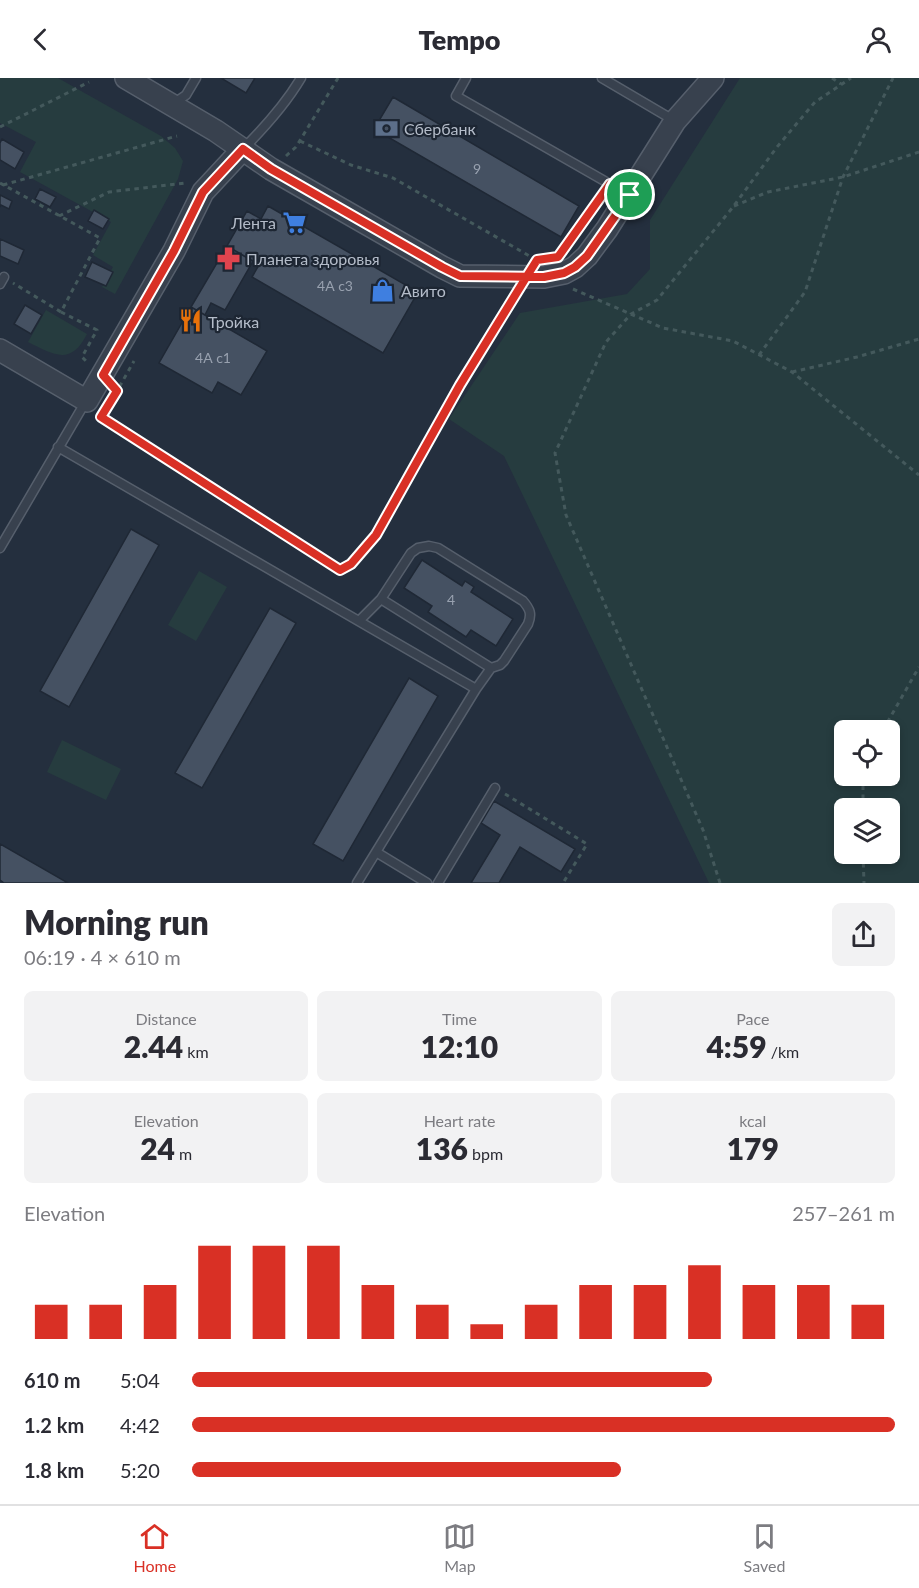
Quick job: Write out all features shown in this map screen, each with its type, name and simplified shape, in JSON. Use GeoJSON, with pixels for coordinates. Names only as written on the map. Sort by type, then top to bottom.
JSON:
{"type":"FeatureCollection","features":[{"type":"Feature","properties":{"kind":"street"},"geometry":{"type":"LineString","coordinates":[[126,78],[216,130],[271,169],[460,276],[536,276],[564,273],[575,267],[587,256],[630,195],[675,121],[713,78]]}},
{"type":"Feature","properties":{"kind":"street"},"geometry":{"type":"LineString","coordinates":[[0,350],[82,407],[103,375],[174,251],[203,192],[243,149]]}},
{"type":"Feature","properties":{"kind":"lane"},"geometry":{"type":"LineString","coordinates":[[172,105],[186,95],[196,78]]}},
{"type":"Feature","properties":{"kind":"lane"},"geometry":{"type":"LineString","coordinates":[[243,149],[290,98],[301,78]]}},
{"type":"Feature","properties":{"kind":"lane"},"geometry":{"type":"LineString","coordinates":[[466,78],[456,96],[630,195]]}},
{"type":"Feature","properties":{"kind":"lane"},"geometry":{"type":"LineString","coordinates":[[602,78],[675,121]]}},
{"type":"Feature","properties":{"kind":"lane"},"geometry":{"type":"LineString","coordinates":[[0,548],[82,407]]}},
{"type":"Feature","properties":{"kind":"lane"},"geometry":{"type":"LineString","coordinates":[[58,447],[476,688]]}},
{"type":"Feature","properties":{"kind":"lane"},"geometry":{"type":"LineString","coordinates":[[357,883],[476,688],[491,668],[504,661],[531,617],[530,609],[523,601],[438,548],[429,546],[418,548],[411,553],[381,598],[359,621]]}},
{"type":"Feature","properties":{"kind":"lane"},"geometry":{"type":"LineString","coordinates":[[381,598],[491,668]]}},
{"type":"Feature","properties":{"kind":"lane"},"geometry":{"type":"LineString","coordinates":[[438,883],[495,788]]}},
{"type":"Feature","properties":{"kind":"lane"},"geometry":{"type":"LineString","coordinates":[[376,852],[427,883]]}},
{"type":"Feature","properties":{"kind":"path"},"geometry":{"type":"LineString","coordinates":[[271,169],[296,147],[338,78]]}},
{"type":"Feature","properties":{"kind":"path"},"geometry":{"type":"LineString","coordinates":[[832,78],[841,84]]}},
{"type":"Feature","properties":{"kind":"path"},"geometry":{"type":"LineString","coordinates":[[720,883],[703,830],[566,515],[555,453],[606,342],[631,314],[657,300],[815,102],[851,78]]}},
{"type":"Feature","properties":{"kind":"path"},"geometry":{"type":"LineString","coordinates":[[759,355],[805,292],[843,177],[892,78]]}},
{"type":"Feature","properties":{"kind":"path"},"geometry":{"type":"LineString","coordinates":[[0,127],[88,82]]}},
{"type":"Feature","properties":{"kind":"path"},"geometry":{"type":"LineString","coordinates":[[1,184],[177,136]]}},
{"type":"Feature","properties":{"kind":"path"},"geometry":{"type":"LineString","coordinates":[[82,407],[340,570],[351,564],[376,535],[460,385],[536,276],[537,260],[393,178],[351,165],[300,141]]}},
{"type":"Feature","properties":{"kind":"path"},"geometry":{"type":"LineString","coordinates":[[733,207],[768,192],[843,177],[919,152]]}},
{"type":"Feature","properties":{"kind":"path"},"geometry":{"type":"LineString","coordinates":[[60,216],[109,192],[185,183]]}},
{"type":"Feature","properties":{"kind":"path"},"geometry":{"type":"LineString","coordinates":[[1,184],[100,238],[61,312]]}},
{"type":"Feature","properties":{"kind":"path"},"geometry":{"type":"LineString","coordinates":[[558,257],[610,184]]}},
{"type":"Feature","properties":{"kind":"path"},"geometry":{"type":"LineString","coordinates":[[536,276],[663,328],[733,341],[792,372],[919,475]]}},
{"type":"Feature","properties":{"kind":"path"},"geometry":{"type":"LineString","coordinates":[[2,281],[97,330],[82,357],[117,391]]}},
{"type":"Feature","properties":{"kind":"path"},"geometry":{"type":"LineString","coordinates":[[792,372],[857,357],[919,339]]}},
{"type":"Feature","properties":{"kind":"path"},"geometry":{"type":"LineString","coordinates":[[101,417],[134,362]]}},
{"type":"Feature","properties":{"kind":"path"},"geometry":{"type":"LineString","coordinates":[[890,720],[919,667]]}},
{"type":"Feature","properties":{"kind":"path"},"geometry":{"type":"LineString","coordinates":[[495,788],[587,844],[563,883]]}},
{"type":"Feature","properties":{"kind":"path"},"geometry":{"type":"LineString","coordinates":[[863,864],[864,883]]}},
{"type":"Feature","properties":{"kind":"green space"},"geometry":{"type":"Polygon","coordinates":[[[0,78],[58,78],[161,136],[175,148],[183,161],[178,179],[115,294],[102,287],[113,267],[93,255],[111,222],[20,172],[36,142],[0,123],[0,78]]]}},
{"type":"Feature","properties":{"kind":"green space"},"geometry":{"type":"Polygon","coordinates":[[[740,78],[919,78],[919,883],[709,883],[504,456],[449,419],[520,313],[627,294],[650,269],[650,220],[740,78]]]}},
{"type":"Feature","properties":{"kind":"green space"},"geometry":{"type":"Polygon","coordinates":[[[46,310],[87,334],[75,351],[61,355],[54,354],[28,342],[46,310]]]}},
{"type":"Feature","properties":{"kind":"green space"},"geometry":{"type":"Polygon","coordinates":[[[199,571],[227,587],[196,641],[168,625],[199,571]]]}},
{"type":"Feature","properties":{"kind":"green space"},"geometry":{"type":"Polygon","coordinates":[[[62,740],[121,769],[106,800],[47,772],[62,740]]]}},
{"type":"Feature","properties":{"kind":"building"},"geometry":{"type":"Polygon","coordinates":[[[221,78],[255,78],[246,93],[221,78]]]}},
{"type":"Feature","properties":{"kind":"building"},"geometry":{"type":"Polygon","coordinates":[[[393,97],[579,206],[561,237],[374,129],[393,97]]]}},
{"type":"Feature","properties":{"kind":"building"},"geometry":{"type":"Polygon","coordinates":[[[2,139],[24,152],[15,169],[0,160],[2,139]]]}},
{"type":"Feature","properties":{"kind":"building"},"geometry":{"type":"Polygon","coordinates":[[[40,189],[56,197],[50,207],[35,199],[40,189]]]}},
{"type":"Feature","properties":{"kind":"building"},"geometry":{"type":"Polygon","coordinates":[[[0,195],[12,201],[9,209],[1,205],[0,207],[0,195]]]}},
{"type":"Feature","properties":{"kind":"building"},"geometry":{"type":"Polygon","coordinates":[[[268,206],[418,292],[383,353],[252,277],[259,265],[227,246],[247,211],[261,219],[268,206]]]}},
{"type":"Feature","properties":{"kind":"building"},"geometry":{"type":"Polygon","coordinates":[[[94,210],[109,219],[103,229],[88,221],[94,210]]]}},
{"type":"Feature","properties":{"kind":"building"},"geometry":{"type":"Polygon","coordinates":[[[0,239],[24,250],[18,264],[0,256],[0,239]]]}},
{"type":"Feature","properties":{"kind":"building"},"geometry":{"type":"Polygon","coordinates":[[[227,246],[253,261],[225,310],[211,303],[205,315],[191,307],[227,246]]]}},
{"type":"Feature","properties":{"kind":"building"},"geometry":{"type":"Polygon","coordinates":[[[92,262],[113,272],[106,286],[85,277],[92,262]]]}},
{"type":"Feature","properties":{"kind":"building"},"geometry":{"type":"Polygon","coordinates":[[[25,305],[42,315],[31,334],[14,324],[25,305]]]}},
{"type":"Feature","properties":{"kind":"building"},"geometry":{"type":"Polygon","coordinates":[[[191,307],[267,351],[241,395],[218,382],[212,393],[159,363],[191,307]]]}},
{"type":"Feature","properties":{"kind":"building"},"geometry":{"type":"Polygon","coordinates":[[[131,529],[159,545],[69,707],[40,691],[131,529]]]}},
{"type":"Feature","properties":{"kind":"building"},"geometry":{"type":"Polygon","coordinates":[[[422,560],[462,586],[465,581],[474,587],[471,592],[513,619],[496,646],[471,630],[466,637],[428,612],[432,606],[404,588],[422,560]]]}},
{"type":"Feature","properties":{"kind":"building"},"geometry":{"type":"Polygon","coordinates":[[[270,608],[296,623],[202,788],[175,773],[270,608]]]}},
{"type":"Feature","properties":{"kind":"building"},"geometry":{"type":"Polygon","coordinates":[[[409,678],[438,696],[343,861],[313,844],[409,678]]]}},
{"type":"Feature","properties":{"kind":"building"},"geometry":{"type":"Polygon","coordinates":[[[494,801],[575,849],[561,872],[520,847],[499,883],[471,883],[500,835],[481,823],[494,801]]]}},
{"type":"Feature","properties":{"kind":"building"},"geometry":{"type":"Polygon","coordinates":[[[0,844],[68,883],[4,883],[0,880],[0,844]]]}},
{"type":"Feature","properties":{"kind":"place","name":"Сбербанк"},"geometry":{"type":"Point","coordinates":[386,128]}},
{"type":"Feature","properties":{"kind":"place","name":"Лента"},"geometry":{"type":"Point","coordinates":[294,222]}},
{"type":"Feature","properties":{"kind":"place","name":"Планета здоровья"},"geometry":{"type":"Point","coordinates":[228,258]}},
{"type":"Feature","properties":{"kind":"place","name":"Авито"},"geometry":{"type":"Point","coordinates":[383,290]}},
{"type":"Feature","properties":{"kind":"place","name":"Тройка"},"geometry":{"type":"Point","coordinates":[190,321]}},
{"type":"Feature","properties":{"kind":"route"},"geometry":{"type":"LineString","coordinates":[[630,195],[587,256],[564,273],[544,277],[527,276],[460,276],[271,169],[243,149],[203,192],[174,251],[103,375],[117,391],[101,417],[340,570],[351,564],[376,535],[460,385],[527,276],[537,260],[558,257],[610,184],[630,195]]}}]}
